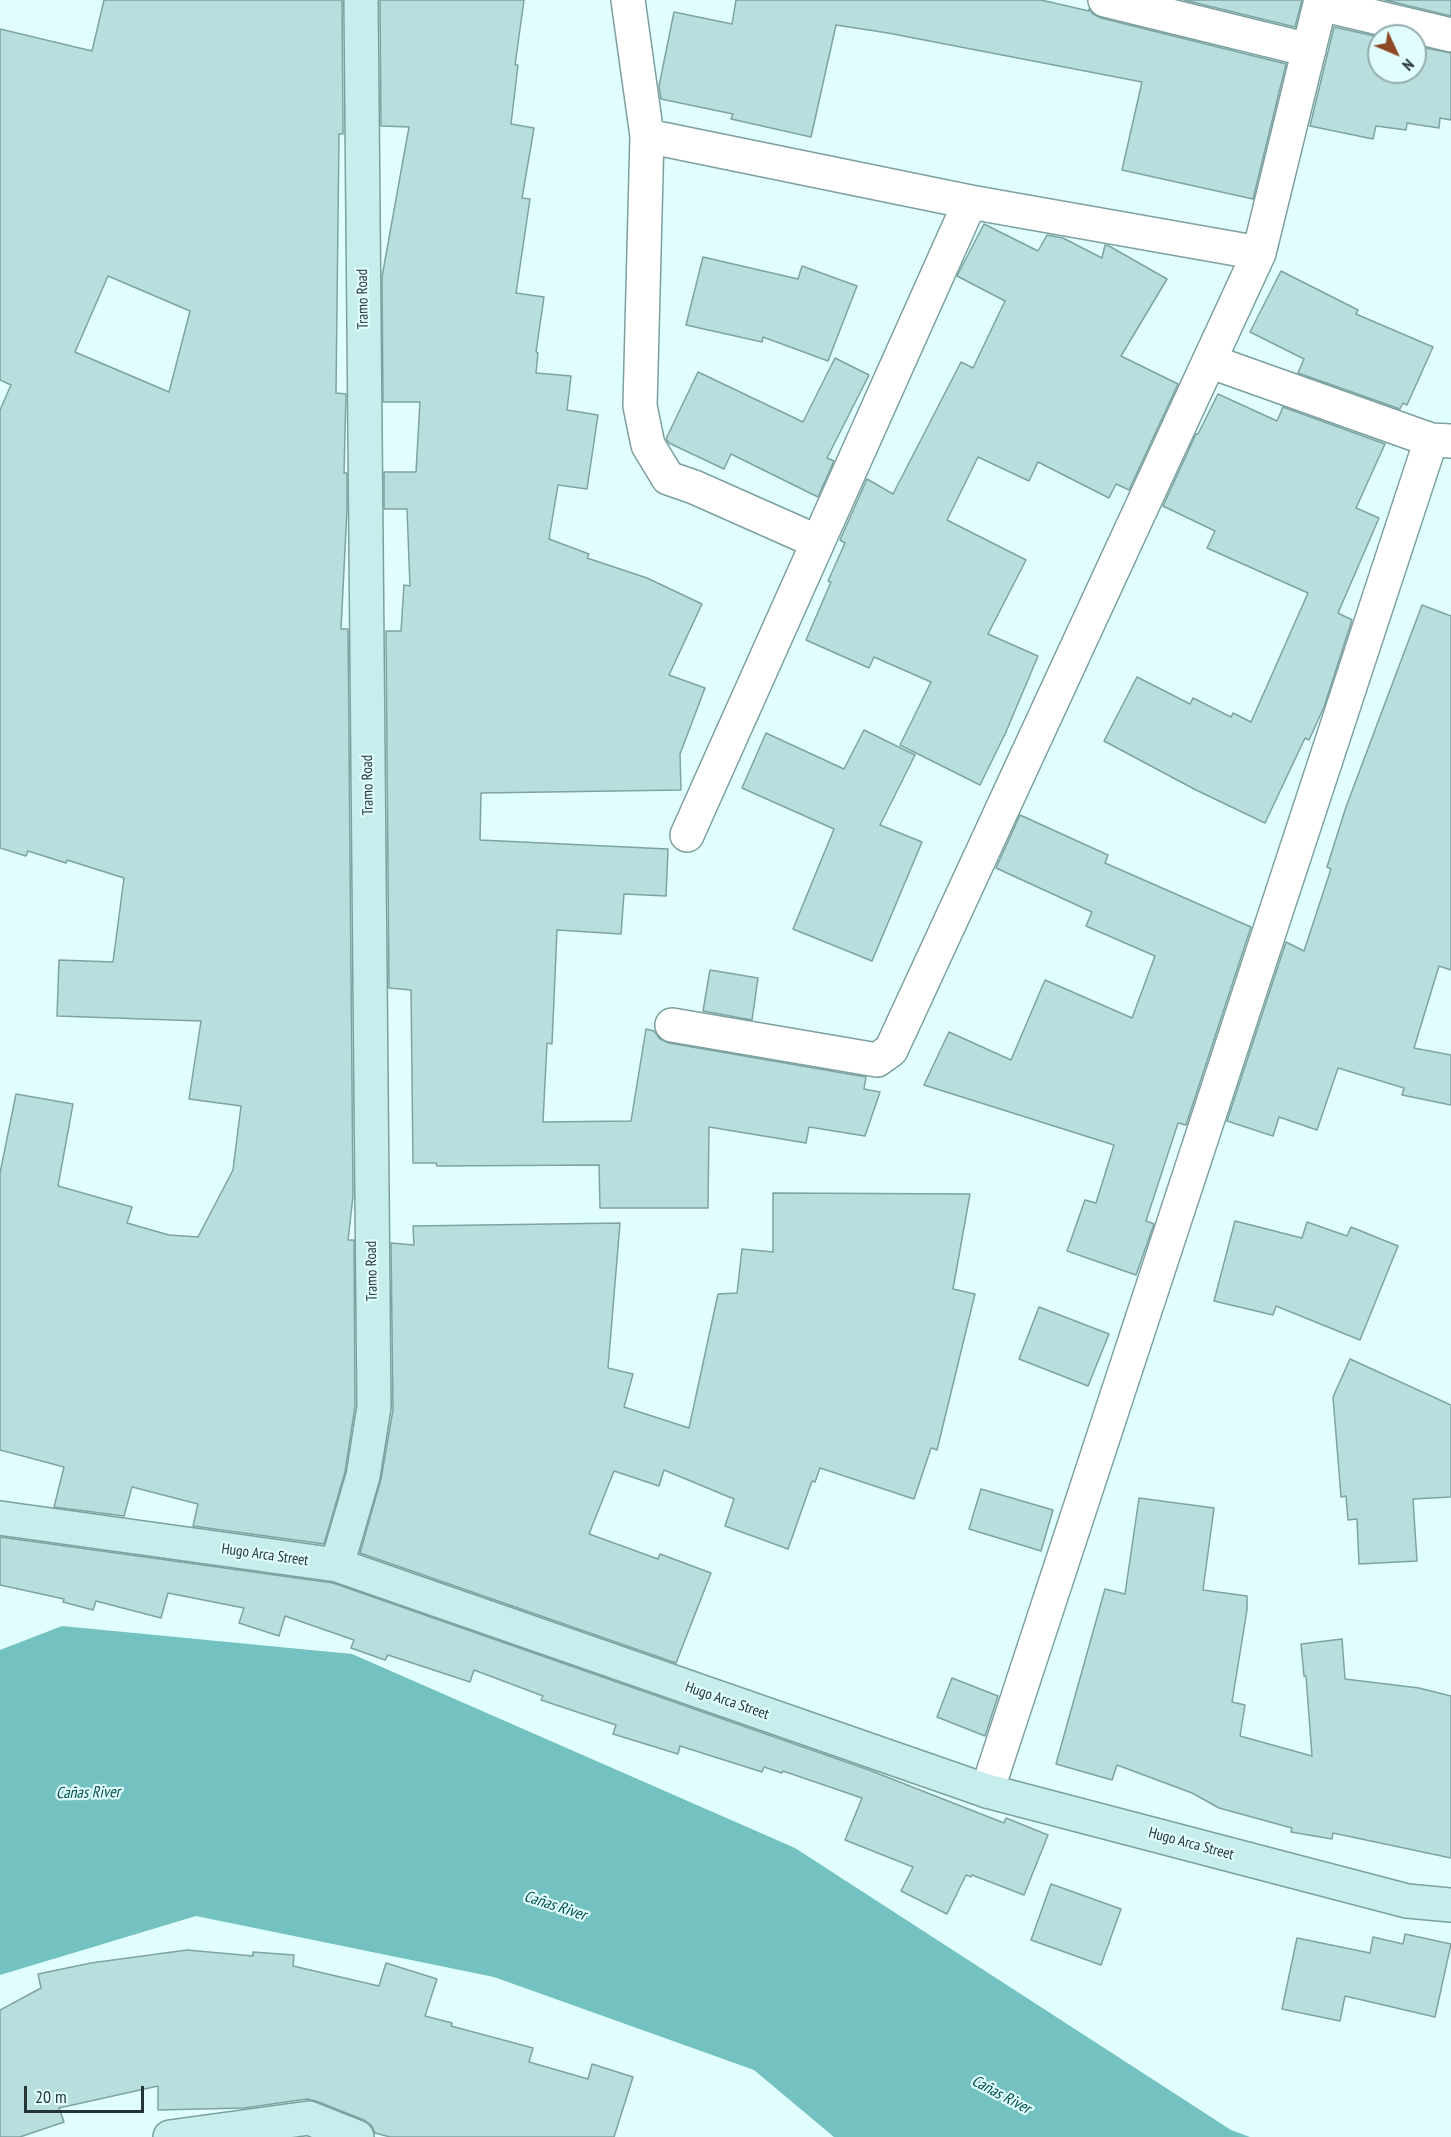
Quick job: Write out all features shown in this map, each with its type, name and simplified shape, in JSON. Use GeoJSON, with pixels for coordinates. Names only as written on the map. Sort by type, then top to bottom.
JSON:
{"type":"FeatureCollection","features":[{"type":"Feature","properties":{"kind":"street","name":"Tramo Road"},"geometry":{"type":"LineString","coordinates":[[337,1565],[363,1476],[374,1407],[360,0]]}},
{"type":"Feature","properties":{"kind":"street"},"geometry":{"type":"LineString","coordinates":[[628,0],[646,136],[640,406],[648,445],[668,477],[818,542]]}},
{"type":"Feature","properties":{"kind":"street"},"geometry":{"type":"LineString","coordinates":[[1105,0],[1309,50]]}},
{"type":"Feature","properties":{"kind":"street"},"geometry":{"type":"LineString","coordinates":[[672,1025],[877,1060],[891,1050],[1259,253],[1320,2],[1451,35]]}},
{"type":"Feature","properties":{"kind":"street"},"geometry":{"type":"LineString","coordinates":[[646,136],[970,202],[1259,253]]}},
{"type":"Feature","properties":{"kind":"street"},"geometry":{"type":"LineString","coordinates":[[687,835],[970,202]]}},
{"type":"Feature","properties":{"kind":"street"},"geometry":{"type":"LineString","coordinates":[[987,1791],[1441,441],[1209,361]]}},
{"type":"Feature","properties":{"kind":"street","name":"Hugo Arca Street"},"geometry":{"type":"LineString","coordinates":[[0,1518],[337,1565],[987,1791],[1407,1901],[1451,1905]]}},
{"type":"Feature","properties":{"kind":"street"},"geometry":{"type":"LineString","coordinates":[[170,2137],[309,2118],[357,2137]]}},
{"type":"Feature","properties":{"kind":"water","name":"Cañas River"},"geometry":{"type":"Polygon","coordinates":[[[62,1626],[352,1654],[795,1848],[1231,2130],[1250,2137],[834,2137],[754,2070],[494,1977],[196,1916],[0,1975],[0,1650],[62,1626]]]}},
{"type":"Feature","properties":{"kind":"building"},"geometry":{"type":"Polygon","coordinates":[[[104,0],[342,0],[343,134],[339,134],[336,393],[346,394],[344,473],[347,473],[347,509],[341,629],[348,629],[353,1196],[348,1240],[354,1240],[355,1406],[345,1472],[324,1544],[193,1526],[198,1504],[132,1487],[124,1516],[54,1507],[64,1467],[0,1450],[0,1173],[16,1094],[73,1104],[58,1186],[132,1207],[127,1223],[169,1235],[198,1237],[233,1170],[241,1106],[189,1099],[201,1021],[57,1016],[59,960],[113,962],[124,878],[67,860],[66,863],[28,851],[26,856],[0,848],[0,410],[11,385],[0,380],[0,29],[92,51],[104,0]],[[108,276],[75,352],[169,392],[190,311],[108,276]]]}},
{"type":"Feature","properties":{"kind":"building"},"geometry":{"type":"Polygon","coordinates":[[[380,0],[524,0],[515,65],[518,65],[511,124],[534,128],[522,198],[530,199],[516,293],[544,297],[536,352],[538,353],[536,373],[571,376],[567,410],[598,415],[587,489],[558,485],[549,539],[589,554],[587,558],[647,578],[702,604],[669,675],[705,688],[680,754],[681,790],[481,793],[480,840],[668,849],[666,896],[624,894],[621,934],[557,930],[552,1044],[547,1043],[543,1122],[631,1121],[646,1029],[654,1031],[660,1039],[669,1043],[866,1077],[864,1089],[880,1092],[865,1136],[809,1127],[806,1143],[709,1127],[708,1208],[600,1208],[599,1165],[437,1166],[436,1163],[413,1163],[411,990],[389,988],[386,631],[401,631],[404,585],[410,586],[407,509],[384,509],[384,472],[416,472],[420,402],[383,402],[382,277],[409,127],[381,126],[380,0]]]}},
{"type":"Feature","properties":{"kind":"building"},"geometry":{"type":"Polygon","coordinates":[[[736,0],[1041,0],[1089,11],[1089,9],[1101,18],[1286,64],[1253,199],[1122,170],[1142,82],[888,33],[836,25],[811,137],[731,119],[733,114],[661,99],[659,86],[674,12],[732,24],[736,0]]]}},
{"type":"Feature","properties":{"kind":"building"},"geometry":{"type":"Polygon","coordinates":[[[1184,0],[1302,0],[1295,27],[1184,0]]]}},
{"type":"Feature","properties":{"kind":"building"},"geometry":{"type":"Polygon","coordinates":[[[1385,0],[1451,0],[1451,16],[1385,0]]]}},
{"type":"Feature","properties":{"kind":"building"},"geometry":{"type":"Polygon","coordinates":[[[1334,27],[1367,34],[1367,84],[1427,84],[1427,48],[1451,53],[1451,120],[1440,118],[1439,128],[1407,123],[1406,130],[1376,126],[1373,139],[1310,126],[1334,27]]]}},
{"type":"Feature","properties":{"kind":"building"},"geometry":{"type":"Polygon","coordinates":[[[984,224],[1038,251],[1047,235],[1063,238],[1102,258],[1105,245],[1109,246],[1167,279],[1121,356],[1178,384],[1129,490],[1116,484],[1109,498],[1038,462],[1029,481],[978,457],[947,520],[1026,560],[988,634],[1038,656],[1006,732],[980,785],[900,745],[931,682],[874,657],[869,668],[806,640],[845,543],[840,540],[867,479],[893,494],[961,362],[973,368],[1005,301],[957,276],[984,224]]]}},
{"type":"Feature","properties":{"kind":"building"},"geometry":{"type":"Polygon","coordinates":[[[703,257],[798,279],[802,266],[857,286],[828,361],[763,337],[762,342],[686,325],[703,257]]]}},
{"type":"Feature","properties":{"kind":"building"},"geometry":{"type":"Polygon","coordinates":[[[1281,271],[1358,310],[1356,314],[1433,347],[1407,405],[1403,403],[1400,409],[1298,373],[1304,359],[1250,332],[1281,271]]]}},
{"type":"Feature","properties":{"kind":"building"},"geometry":{"type":"Polygon","coordinates":[[[835,358],[869,375],[827,458],[834,461],[818,497],[731,454],[724,469],[669,443],[666,439],[698,372],[803,422],[835,358]]]}},
{"type":"Feature","properties":{"kind":"building"},"geometry":{"type":"Polygon","coordinates":[[[1218,394],[1277,421],[1283,407],[1385,444],[1356,508],[1379,518],[1338,613],[1352,620],[1324,707],[1309,740],[1305,738],[1265,823],[1196,790],[1104,741],[1137,677],[1190,704],[1193,698],[1231,717],[1233,713],[1251,722],[1308,593],[1207,548],[1215,531],[1163,506],[1196,434],[1218,394]]]}},
{"type":"Feature","properties":{"kind":"building"},"geometry":{"type":"Polygon","coordinates":[[[1422,605],[1451,616],[1451,970],[1439,966],[1414,1048],[1451,1055],[1451,1105],[1402,1095],[1404,1088],[1338,1068],[1317,1130],[1279,1117],[1273,1136],[1227,1121],[1286,942],[1304,951],[1331,869],[1327,867],[1346,807],[1422,605]]]}},
{"type":"Feature","properties":{"kind":"building"},"geometry":{"type":"Polygon","coordinates":[[[864,730],[915,755],[880,825],[922,842],[872,961],[793,929],[834,829],[742,788],[766,733],[844,769],[864,730]]]}},
{"type":"Feature","properties":{"kind":"building"},"geometry":{"type":"Polygon","coordinates":[[[1020,815],[1108,855],[1105,863],[1251,927],[1186,1125],[1178,1123],[1146,1221],[1154,1224],[1136,1275],[1067,1251],[1085,1200],[1096,1203],[1114,1145],[924,1085],[949,1032],[1011,1060],[1045,980],[1132,1018],[1155,956],[1086,926],[1092,912],[996,868],[1020,815]]]}},
{"type":"Feature","properties":{"kind":"building"},"geometry":{"type":"Polygon","coordinates":[[[710,970],[758,978],[752,1020],[703,1011],[710,970]]]}},
{"type":"Feature","properties":{"kind":"building"},"geometry":{"type":"Polygon","coordinates":[[[773,1193],[970,1194],[953,1289],[975,1294],[937,1450],[931,1448],[914,1499],[820,1468],[815,1482],[812,1481],[788,1549],[725,1526],[734,1499],[664,1470],[659,1486],[614,1471],[589,1534],[658,1559],[660,1554],[711,1573],[676,1663],[360,1553],[381,1479],[393,1410],[391,1243],[414,1245],[413,1226],[620,1223],[608,1368],[633,1374],[624,1407],[689,1428],[718,1294],[737,1293],[742,1249],[773,1252],[773,1193]]]}},
{"type":"Feature","properties":{"kind":"building"},"geometry":{"type":"Polygon","coordinates":[[[1235,1221],[1302,1238],[1307,1222],[1347,1236],[1351,1227],[1398,1246],[1360,1340],[1276,1306],[1273,1315],[1214,1301],[1235,1221]]]}},
{"type":"Feature","properties":{"kind":"building"},"geometry":{"type":"Polygon","coordinates":[[[1039,1307],[1109,1334],[1088,1386],[1019,1359],[1039,1307]]]}},
{"type":"Feature","properties":{"kind":"building"},"geometry":{"type":"Polygon","coordinates":[[[1350,1359],[1451,1405],[1451,1497],[1413,1499],[1417,1561],[1359,1564],[1357,1519],[1348,1520],[1346,1496],[1341,1497],[1333,1397],[1350,1359]]]}},
{"type":"Feature","properties":{"kind":"building"},"geometry":{"type":"Polygon","coordinates":[[[981,1489],[1053,1510],[1041,1551],[969,1529],[981,1489]]]}},
{"type":"Feature","properties":{"kind":"building"},"geometry":{"type":"Polygon","coordinates":[[[1139,1498],[1214,1508],[1203,1590],[1247,1596],[1247,1610],[1232,1702],[1245,1705],[1240,1736],[1312,1756],[1306,1676],[1304,1676],[1301,1644],[1342,1639],[1345,1679],[1419,1688],[1451,1696],[1451,1858],[1333,1833],[1332,1839],[1291,1832],[1292,1828],[1219,1808],[1192,1793],[1117,1765],[1112,1780],[1056,1764],[1105,1589],[1125,1594],[1139,1498]]]}},
{"type":"Feature","properties":{"kind":"building"},"geometry":{"type":"Polygon","coordinates":[[[0,1537],[333,1583],[869,1770],[1004,1823],[1006,1818],[1048,1835],[1024,1895],[972,1875],[971,1877],[966,1875],[947,1914],[901,1891],[913,1867],[845,1840],[862,1798],[783,1771],[782,1773],[764,1767],[762,1772],[680,1746],[678,1754],[613,1734],[616,1725],[541,1700],[543,1696],[474,1670],[470,1682],[388,1655],[385,1660],[351,1648],[354,1640],[285,1616],[279,1636],[239,1623],[244,1608],[168,1593],[161,1618],[96,1601],[93,1610],[63,1602],[64,1599],[0,1585],[0,1537]]]}},
{"type":"Feature","properties":{"kind":"building"},"geometry":{"type":"Polygon","coordinates":[[[952,1678],[998,1696],[985,1736],[937,1717],[952,1678]]]}},
{"type":"Feature","properties":{"kind":"building"},"geometry":{"type":"Polygon","coordinates":[[[1051,1884],[1121,1909],[1101,1965],[1031,1940],[1051,1884]]]}},
{"type":"Feature","properties":{"kind":"building"},"geometry":{"type":"Polygon","coordinates":[[[1405,1934],[1451,1944],[1435,2017],[1345,1996],[1340,2021],[1282,2009],[1297,1938],[1370,1953],[1373,1937],[1403,1944],[1405,1934]]]}},
{"type":"Feature","properties":{"kind":"building"},"geometry":{"type":"Polygon","coordinates":[[[187,1950],[253,1956],[253,1952],[294,1955],[293,1966],[379,1986],[386,1963],[437,1979],[425,2016],[452,2023],[451,2026],[533,2048],[529,2062],[588,2079],[592,2064],[633,2077],[614,2137],[390,2137],[375,2133],[371,2125],[364,2120],[307,2099],[244,2108],[158,2110],[158,2086],[59,2108],[64,2122],[20,2137],[0,2137],[0,2010],[41,1988],[38,1974],[91,1963],[187,1950]]]}}]}
